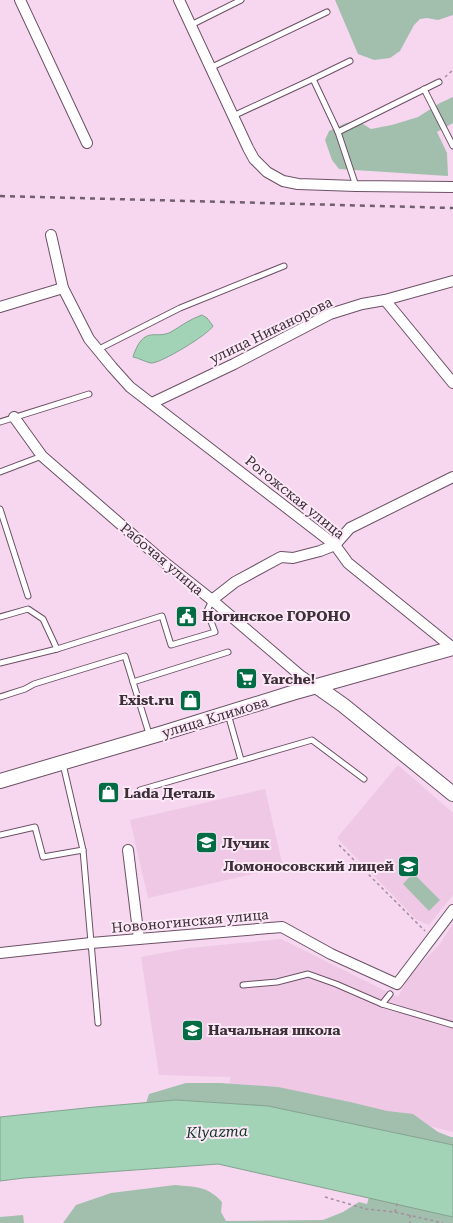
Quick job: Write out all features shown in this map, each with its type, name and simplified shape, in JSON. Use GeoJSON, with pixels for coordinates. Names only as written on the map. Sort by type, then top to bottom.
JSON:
{"type":"FeatureCollection","features":[{"type":"Feature","properties":{"kind":"main road","name":"улица Климова"},"geometry":{"type":"LineString","coordinates":[[0,781],[316,686],[453,648]]}},
{"type":"Feature","properties":{"kind":"main road","name":"Рабочая улица"},"geometry":{"type":"LineString","coordinates":[[316,686],[343,705],[453,794]]}},
{"type":"Feature","properties":{"kind":"street"},"geometry":{"type":"LineString","coordinates":[[20,0],[87,142]]}},
{"type":"Feature","properties":{"kind":"street"},"geometry":{"type":"LineString","coordinates":[[179,0],[248,148],[254,159],[267,172],[275,177],[298,184],[453,187]]}},
{"type":"Feature","properties":{"kind":"street","name":"Рогожская улица"},"geometry":{"type":"LineString","coordinates":[[51,235],[63,288],[89,339],[130,388],[152,403],[335,545],[348,563],[453,648]]}},
{"type":"Feature","properties":{"kind":"street","name":"улица Никанорова"},"geometry":{"type":"LineString","coordinates":[[152,403],[234,364],[330,314],[362,304],[385,300],[453,282]]}},
{"type":"Feature","properties":{"kind":"street"},"geometry":{"type":"LineString","coordinates":[[0,307],[63,288]]}},
{"type":"Feature","properties":{"kind":"street"},"geometry":{"type":"LineString","coordinates":[[385,300],[453,384]]}},
{"type":"Feature","properties":{"kind":"street","name":"Рабочая улица"},"geometry":{"type":"LineString","coordinates":[[14,418],[42,456],[158,557],[212,600],[301,676],[316,686]]}},
{"type":"Feature","properties":{"kind":"street"},"geometry":{"type":"LineString","coordinates":[[212,600],[235,582],[281,557],[293,558],[320,551],[335,545],[350,528],[453,477]]}},
{"type":"Feature","properties":{"kind":"street"},"geometry":{"type":"LineString","coordinates":[[128,850],[139,939]]}},
{"type":"Feature","properties":{"kind":"street","name":"Новоногинская улица"},"geometry":{"type":"LineString","coordinates":[[0,953],[91,943],[282,927],[331,954],[397,984],[453,910]]}},
{"type":"Feature","properties":{"kind":"lane"},"geometry":{"type":"LineString","coordinates":[[191,25],[241,0]]}},
{"type":"Feature","properties":{"kind":"lane"},"geometry":{"type":"LineString","coordinates":[[210,68],[327,12]]}},
{"type":"Feature","properties":{"kind":"lane"},"geometry":{"type":"LineString","coordinates":[[233,116],[350,61]]}},
{"type":"Feature","properties":{"kind":"lane"},"geometry":{"type":"LineString","coordinates":[[313,79],[338,132],[356,186]]}},
{"type":"Feature","properties":{"kind":"lane"},"geometry":{"type":"LineString","coordinates":[[338,132],[439,82]]}},
{"type":"Feature","properties":{"kind":"lane"},"geometry":{"type":"LineString","coordinates":[[424,89],[453,146]]}},
{"type":"Feature","properties":{"kind":"lane"},"geometry":{"type":"LineString","coordinates":[[98,350],[180,308],[284,266]]}},
{"type":"Feature","properties":{"kind":"lane"},"geometry":{"type":"LineString","coordinates":[[0,422],[89,394]]}},
{"type":"Feature","properties":{"kind":"lane"},"geometry":{"type":"LineString","coordinates":[[0,472],[42,456]]}},
{"type":"Feature","properties":{"kind":"lane"},"geometry":{"type":"LineString","coordinates":[[0,509],[28,596]]}},
{"type":"Feature","properties":{"kind":"lane"},"geometry":{"type":"LineString","coordinates":[[0,663],[57,649],[162,616],[171,645],[215,632],[208,611],[212,600]]}},
{"type":"Feature","properties":{"kind":"lane"},"geometry":{"type":"LineString","coordinates":[[0,617],[28,609],[43,619],[57,649]]}},
{"type":"Feature","properties":{"kind":"lane"},"geometry":{"type":"LineString","coordinates":[[133,682],[228,652]]}},
{"type":"Feature","properties":{"kind":"lane"},"geometry":{"type":"LineString","coordinates":[[0,697],[25,689],[34,684],[125,656],[150,737]]}},
{"type":"Feature","properties":{"kind":"lane"},"geometry":{"type":"LineString","coordinates":[[227,714],[241,760]]}},
{"type":"Feature","properties":{"kind":"lane"},"geometry":{"type":"LineString","coordinates":[[140,790],[312,740],[364,779]]}},
{"type":"Feature","properties":{"kind":"lane"},"geometry":{"type":"LineString","coordinates":[[62,763],[83,850],[98,1023]]}},
{"type":"Feature","properties":{"kind":"lane"},"geometry":{"type":"LineString","coordinates":[[0,835],[36,827],[44,856],[83,850]]}},
{"type":"Feature","properties":{"kind":"lane"},"geometry":{"type":"LineString","coordinates":[[243,985],[277,982],[308,974],[336,984],[382,1004],[453,1025]]}},
{"type":"Feature","properties":{"kind":"lane"},"geometry":{"type":"LineString","coordinates":[[382,1004],[390,994]]}},
{"type":"Feature","properties":{"kind":"path"},"geometry":{"type":"LineString","coordinates":[[439,82],[453,70]]}},
{"type":"Feature","properties":{"kind":"path"},"geometry":{"type":"LineString","coordinates":[[339,845],[432,938]]}},
{"type":"Feature","properties":{"kind":"path"},"geometry":{"type":"LineString","coordinates":[[325,1197],[366,1209],[395,1212],[443,1223]]}},
{"type":"Feature","properties":{"kind":"path"},"geometry":{"type":"LineString","coordinates":[[395,1212],[398,1200]]}},
{"type":"Feature","properties":{"kind":"path"},"geometry":{"type":"LineString","coordinates":[[410,1215],[410,1223]]}},
{"type":"Feature","properties":{"kind":"shaded area"},"geometry":{"type":"Polygon","coordinates":[[[335,0],[453,0],[453,15],[438,20],[427,18],[420,19],[414,25],[400,51],[390,58],[374,60],[358,54],[335,0]]]}},
{"type":"Feature","properties":{"kind":"shaded area"},"geometry":{"type":"Polygon","coordinates":[[[453,97],[453,123],[437,132],[447,153],[448,176],[339,169],[332,160],[325,140],[329,131],[346,123],[358,121],[371,129],[392,125],[418,117],[440,103],[453,97]]]}},
{"type":"Feature","properties":{"kind":"shaded area","name":"Ломоносовский лицей"},"geometry":{"type":"Polygon","coordinates":[[[398,765],[453,813],[453,895],[429,925],[417,920],[337,838],[398,765]]]}},
{"type":"Feature","properties":{"kind":"shaded area","name":"Лучик"},"geometry":{"type":"Polygon","coordinates":[[[265,789],[283,867],[148,898],[130,820],[265,789]]]}},
{"type":"Feature","properties":{"kind":"shaded area"},"geometry":{"type":"Polygon","coordinates":[[[413,873],[440,900],[429,911],[403,884],[413,873]]]}},
{"type":"Feature","properties":{"kind":"shaded area"},"geometry":{"type":"Polygon","coordinates":[[[453,923],[453,1132],[376,1113],[229,1097],[230,1077],[159,1075],[141,957],[189,948],[281,939],[398,997],[409,976],[440,944],[453,923]]]}},
{"type":"Feature","properties":{"kind":"shaded area"},"geometry":{"type":"Polygon","coordinates":[[[186,1083],[220,1083],[278,1087],[387,1111],[413,1114],[438,1132],[453,1137],[453,1145],[268,1106],[176,1100],[146,1103],[149,1094],[186,1083]]]}},
{"type":"Feature","properties":{"kind":"shaded area"},"geometry":{"type":"Polygon","coordinates":[[[175,1185],[201,1188],[212,1193],[222,1202],[221,1212],[226,1221],[323,1220],[343,1212],[359,1202],[367,1204],[369,1197],[453,1217],[453,1223],[63,1223],[76,1205],[111,1193],[175,1185]]]}},
{"type":"Feature","properties":{"kind":"shaded area"},"geometry":{"type":"Polygon","coordinates":[[[23,1215],[24,1223],[0,1223],[0,1217],[23,1215]]]}},
{"type":"Feature","properties":{"kind":"water"},"geometry":{"type":"Polygon","coordinates":[[[202,315],[207,318],[213,326],[210,330],[184,348],[164,359],[151,363],[133,357],[138,345],[149,335],[166,334],[202,315]]]}},
{"type":"Feature","properties":{"kind":"water","name":"Klyazma"},"geometry":{"type":"Polygon","coordinates":[[[176,1100],[268,1106],[453,1145],[453,1217],[218,1164],[0,1181],[0,1117],[176,1100]]]}},
{"type":"Feature","properties":{"kind":"railway"},"geometry":{"type":"LineString","coordinates":[[0,196],[453,208]]}},
{"type":"Feature","properties":{"kind":"place","name":"Ногинское ГОРОНО"},"geometry":{"type":"Point","coordinates":[186,616]}},
{"type":"Feature","properties":{"kind":"place","name":"Yarche!"},"geometry":{"type":"Point","coordinates":[247,679]}},
{"type":"Feature","properties":{"kind":"place","name":"Exist.ru"},"geometry":{"type":"Point","coordinates":[190,700]}},
{"type":"Feature","properties":{"kind":"place","name":"Lada Деталь"},"geometry":{"type":"Point","coordinates":[108,793]}},
{"type":"Feature","properties":{"kind":"place","name":"Лучик"},"geometry":{"type":"Point","coordinates":[207,843]}},
{"type":"Feature","properties":{"kind":"place","name":"Ломоносовский лицей"},"geometry":{"type":"Point","coordinates":[409,866]}},
{"type":"Feature","properties":{"kind":"place","name":"Начальная школа"},"geometry":{"type":"Point","coordinates":[193,1030]}}]}
